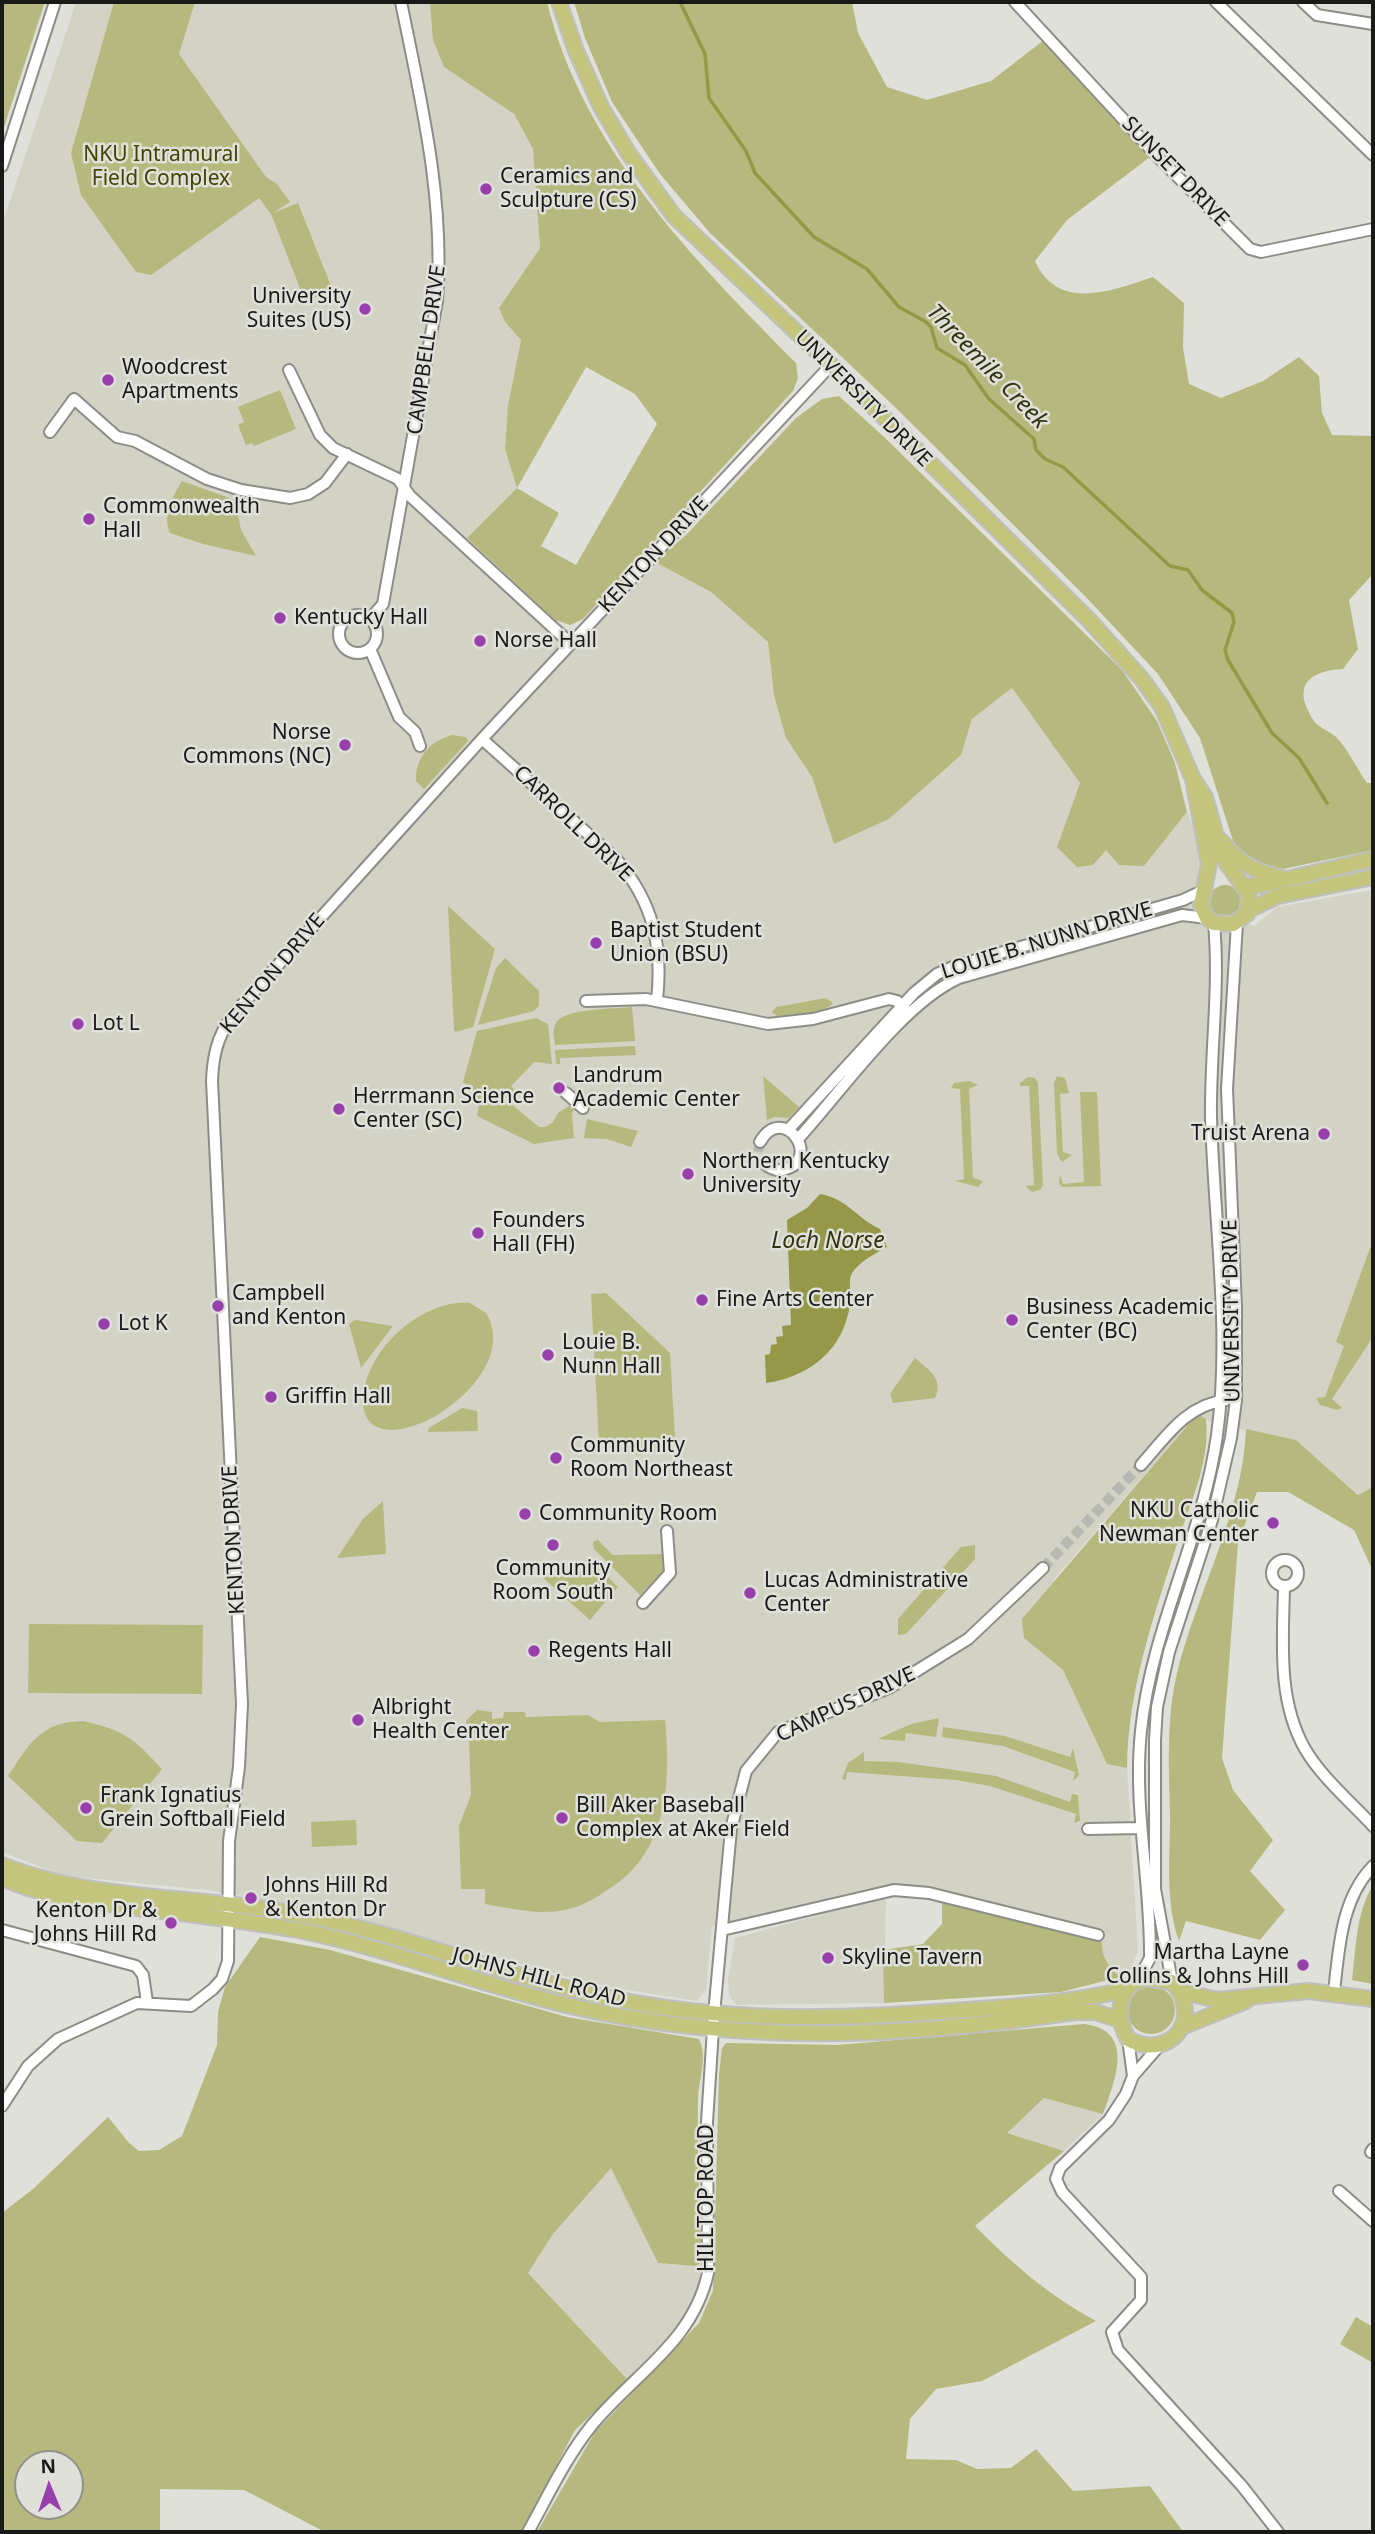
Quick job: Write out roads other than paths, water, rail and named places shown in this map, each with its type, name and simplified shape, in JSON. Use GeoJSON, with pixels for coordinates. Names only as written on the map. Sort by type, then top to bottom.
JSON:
{"type":"FeatureCollection","features":[{"type":"Feature","properties":{"kind":"main road","name":"UNIVERSITY DRIVE"},"geometry":{"type":"LineString","coordinates":[[559,2],[593,90],[645,178],[674,216],[831,365],[1119,650],[1162,707],[1193,779],[1205,797],[1222,857],[1250,898],[1249,910]]}},
{"type":"Feature","properties":{"kind":"main road","name":"UNIVERSITY DRIVE"},"geometry":{"type":"LineString","coordinates":[[1193,779],[1209,864],[1201,905],[1211,921]]}},
{"type":"Feature","properties":{"kind":"main road"},"geometry":{"type":"LineString","coordinates":[[1216,835],[1238,861],[1251,871],[1286,879]]}},
{"type":"Feature","properties":{"kind":"main road"},"geometry":{"type":"LineString","coordinates":[[1204,888],[1222,876],[1242,883],[1286,879],[1373,859]]}},
{"type":"Feature","properties":{"kind":"main road"},"geometry":{"type":"LineString","coordinates":[[1211,921],[1229,926],[1237,923],[1249,910],[1278,896],[1373,877]]}},
{"type":"Feature","properties":{"kind":"main road","name":"JOHNS HILL ROAD"},"geometry":{"type":"LineString","coordinates":[[2,1865],[51,1882],[90,1890],[228,1911],[364,1945],[571,2006],[713,2031],[784,2035],[866,2033],[1074,2012],[1095,2012],[1120,2020]]}},
{"type":"Feature","properties":{"kind":"main road","name":"JOHNS HILL ROAD"},"geometry":{"type":"LineString","coordinates":[[2,1878],[66,1899],[306,1916],[373,1932],[580,1992],[715,2014],[775,2019],[894,2015],[1040,2005],[1125,1990]]}},
{"type":"Feature","properties":{"kind":"main road"},"geometry":{"type":"LineString","coordinates":[[1176,1987],[1186,2012],[1182,2027],[1173,2038],[1160,2045],[1138,2045],[1128,2039],[1120,2020],[1125,1990],[1138,1980],[1155,1978],[1217,2000],[1262,1994],[1334,1992],[1373,1999]]}},
{"type":"Feature","properties":{"kind":"main road"},"geometry":{"type":"LineString","coordinates":[[1182,2027],[1262,1994]]}},
{"type":"Feature","properties":{"kind":"street"},"geometry":{"type":"LineString","coordinates":[[2,166],[55,2]]}},
{"type":"Feature","properties":{"kind":"street","name":"CAMPBELL DRIVE"},"geometry":{"type":"LineString","coordinates":[[370,649],[377,634],[370,619],[383,604],[405,490],[437,301],[441,251],[436,190],[401,2]]}},
{"type":"Feature","properties":{"kind":"street","name":"SUNSET DRIVE"},"geometry":{"type":"LineString","coordinates":[[1015,2],[1158,157],[1250,249],[1262,252],[1373,229]]}},
{"type":"Feature","properties":{"kind":"street"},"geometry":{"type":"LineString","coordinates":[[1216,2],[1373,155]]}},
{"type":"Feature","properties":{"kind":"street"},"geometry":{"type":"LineString","coordinates":[[1303,2],[1317,15],[1373,24]]}},
{"type":"Feature","properties":{"kind":"street","name":"KENTON DRIVE"},"geometry":{"type":"LineString","coordinates":[[147,2002],[191,2006],[222,1979],[228,1961],[229,1841],[239,1767],[242,1704],[214,1055],[219,1034],[231,1017],[482,739],[831,365]]}},
{"type":"Feature","properties":{"kind":"street"},"geometry":{"type":"LineString","coordinates":[[289,370],[320,435],[347,454],[398,479],[405,490],[571,644]]}},
{"type":"Feature","properties":{"kind":"street"},"geometry":{"type":"LineString","coordinates":[[50,432],[74,399],[117,437],[135,440],[206,479],[241,490],[290,498],[308,494],[325,483],[347,454]]}},
{"type":"Feature","properties":{"kind":"street"},"geometry":{"type":"LineString","coordinates":[[370,619],[353,616],[343,623],[340,635],[348,650],[359,653],[370,649],[399,717],[415,732],[420,746]]}},
{"type":"Feature","properties":{"kind":"street","name":"CARROLL DRIVE"},"geometry":{"type":"LineString","coordinates":[[482,739],[617,860],[634,879],[648,908],[659,944],[657,1000]]}},
{"type":"Feature","properties":{"kind":"street","name":"LOUIE B. NUNN DRIVE"},"geometry":{"type":"LineString","coordinates":[[798,1139],[937,974],[955,966],[1183,900],[1204,888]]}},
{"type":"Feature","properties":{"kind":"street","name":"LOUIE B. NUNN DRIVE"},"geometry":{"type":"LineString","coordinates":[[788,1130],[906,1010],[937,988],[960,978],[1182,915],[1211,921]]}},
{"type":"Feature","properties":{"kind":"street","name":"UNIVERSITY DRIVE"},"geometry":{"type":"LineString","coordinates":[[1138,1980],[1147,1966],[1150,1944],[1139,1760],[1144,1701],[1153,1660],[1206,1485],[1221,1401],[1210,1085],[1216,997],[1211,921]]}},
{"type":"Feature","properties":{"kind":"street","name":"UNIVERSITY DRIVE"},"geometry":{"type":"LineString","coordinates":[[1176,1987],[1155,1889],[1157,1707],[1169,1652],[1220,1490],[1236,1399],[1227,1088],[1237,923]]}},
{"type":"Feature","properties":{"kind":"street"},"geometry":{"type":"LineString","coordinates":[[586,1001],[657,1000],[768,1024],[813,1020],[889,999],[906,1010]]}},
{"type":"Feature","properties":{"kind":"street"},"geometry":{"type":"LineString","coordinates":[[566,1093],[583,1108]]}},
{"type":"Feature","properties":{"kind":"street"},"geometry":{"type":"LineString","coordinates":[[760,1142],[769,1131],[788,1130],[798,1139],[801,1152],[791,1167],[777,1170],[765,1164]]}},
{"type":"Feature","properties":{"kind":"street"},"geometry":{"type":"LineString","coordinates":[[1142,1465],[1180,1420],[1200,1405],[1236,1399]]}},
{"type":"Feature","properties":{"kind":"street"},"geometry":{"type":"LineString","coordinates":[[643,1603],[670,1573],[667,1531]]}},
{"type":"Feature","properties":{"kind":"street","name":"CAMPUS DRIVE"},"geometry":{"type":"LineString","coordinates":[[715,2014],[734,1806],[746,1771],[778,1732],[888,1688],[968,1639],[1044,1568]]}},
{"type":"Feature","properties":{"kind":"street"},"geometry":{"type":"LineString","coordinates":[[1284,1586],[1283,1665],[1286,1697],[1295,1726],[1317,1764],[1373,1826]]}},
{"type":"Feature","properties":{"kind":"street"},"geometry":{"type":"LineString","coordinates":[[1088,1829],[1141,1828]]}},
{"type":"Feature","properties":{"kind":"street"},"geometry":{"type":"LineString","coordinates":[[1334,1992],[1348,1906],[1353,1890],[1373,1866]]}},
{"type":"Feature","properties":{"kind":"street"},"geometry":{"type":"LineString","coordinates":[[722,1930],[894,1890],[929,1893],[1098,1935]]}},
{"type":"Feature","properties":{"kind":"street"},"geometry":{"type":"LineString","coordinates":[[2,1930],[130,1963],[143,1975],[147,2002],[137,2003],[58,2039],[28,2066],[2,2106]]}},
{"type":"Feature","properties":{"kind":"street","name":"HILLTOP ROAD"},"geometry":{"type":"LineString","coordinates":[[528,2532],[562,2470],[590,2428],[679,2335],[698,2308],[708,2273],[706,2122],[715,2014]]}},
{"type":"Feature","properties":{"kind":"street"},"geometry":{"type":"LineString","coordinates":[[1128,2039],[1133,2076]]}},
{"type":"Feature","properties":{"kind":"street"},"geometry":{"type":"LineString","coordinates":[[1160,2045],[1133,2076],[1126,2094],[1109,2120],[1060,2168],[1058,2184],[1141,2277],[1141,2300],[1112,2332],[1118,2350],[1242,2486],[1278,2532]]}},
{"type":"Feature","properties":{"kind":"street"},"geometry":{"type":"LineString","coordinates":[[1339,2191],[1373,2221]]}},
{"type":"Feature","properties":{"kind":"water","name":"Loch Norse"},"geometry":{"type":"Polygon","coordinates":[[[820,1194],[845,1204],[880,1229],[887,1247],[864,1261],[852,1273],[846,1320],[832,1348],[796,1375],[766,1383],[765,1355],[770,1354],[771,1345],[777,1344],[776,1337],[783,1336],[782,1326],[791,1325],[787,1220],[807,1208],[820,1194]]]}},
{"type":"Feature","properties":{"kind":"waterway","name":"Threemile Creek"},"geometry":{"type":"LineString","coordinates":[[680,2],[705,54],[709,98],[746,151],[755,173],[814,237],[867,269],[899,307],[926,322],[931,327],[937,348],[965,365],[989,399],[1034,439],[1036,450],[1045,459],[1063,467],[1170,566],[1188,570],[1202,590],[1232,613],[1234,622],[1225,650],[1228,660],[1272,733],[1299,758],[1327,803]]}},
{"type":"Feature","properties":{"kind":"tunnel"},"geometry":{"type":"LineString","coordinates":[[760,1142],[758,1153],[765,1164]]}},
{"type":"Feature","properties":{"kind":"tunnel"},"geometry":{"type":"LineString","coordinates":[[1043,1568],[1141,1465]]}},
{"type":"Feature","properties":{"kind":"place","name":"Ceramics and Sculpture (CS)"},"geometry":{"type":"Point","coordinates":[486,189]}},
{"type":"Feature","properties":{"kind":"place","name":"University Suites (US)"},"geometry":{"type":"Point","coordinates":[365,309]}},
{"type":"Feature","properties":{"kind":"place","name":"Woodcrest Apartments"},"geometry":{"type":"Point","coordinates":[108,380]}},
{"type":"Feature","properties":{"kind":"place","name":"Commonwealth Hall"},"geometry":{"type":"Point","coordinates":[89,519]}},
{"type":"Feature","properties":{"kind":"place","name":"Kentucky Hall"},"geometry":{"type":"Point","coordinates":[280,618]}},
{"type":"Feature","properties":{"kind":"place","name":"Norse Hall"},"geometry":{"type":"Point","coordinates":[480,641]}},
{"type":"Feature","properties":{"kind":"place","name":"Norse Commons (NC)"},"geometry":{"type":"Point","coordinates":[345,745]}},
{"type":"Feature","properties":{"kind":"place","name":"Baptist Student Union (BSU)"},"geometry":{"type":"Point","coordinates":[596,943]}},
{"type":"Feature","properties":{"kind":"place","name":"Lot L"},"geometry":{"type":"Point","coordinates":[78,1024]}},
{"type":"Feature","properties":{"kind":"place","name":"Landrum Academic Center"},"geometry":{"type":"Point","coordinates":[559,1088]}},
{"type":"Feature","properties":{"kind":"place","name":"Herrmann Science Center (SC)"},"geometry":{"type":"Point","coordinates":[339,1109]}},
{"type":"Feature","properties":{"kind":"place","name":"Truist Arena"},"geometry":{"type":"Point","coordinates":[1324,1134]}},
{"type":"Feature","properties":{"kind":"place","name":"Northern Kentucky University"},"geometry":{"type":"Point","coordinates":[688,1174]}},
{"type":"Feature","properties":{"kind":"place","name":"Founders Hall (FH)"},"geometry":{"type":"Point","coordinates":[478,1233]}},
{"type":"Feature","properties":{"kind":"place","name":"Fine Arts Center"},"geometry":{"type":"Point","coordinates":[702,1300]}},
{"type":"Feature","properties":{"kind":"place","name":"Campbell and Kenton"},"geometry":{"type":"Point","coordinates":[218,1306]}},
{"type":"Feature","properties":{"kind":"place","name":"Business Academic Center (BC)"},"geometry":{"type":"Point","coordinates":[1012,1320]}},
{"type":"Feature","properties":{"kind":"place","name":"Lot K"},"geometry":{"type":"Point","coordinates":[104,1324]}},
{"type":"Feature","properties":{"kind":"place","name":"Louie B. Nunn Hall"},"geometry":{"type":"Point","coordinates":[548,1355]}},
{"type":"Feature","properties":{"kind":"place","name":"Griffin Hall"},"geometry":{"type":"Point","coordinates":[271,1397]}},
{"type":"Feature","properties":{"kind":"place","name":"Community Room Northeast"},"geometry":{"type":"Point","coordinates":[556,1458]}},
{"type":"Feature","properties":{"kind":"place","name":"Community Room"},"geometry":{"type":"Point","coordinates":[525,1514]}},
{"type":"Feature","properties":{"kind":"place","name":"NKU Catholic Newman Center"},"geometry":{"type":"Point","coordinates":[1273,1523]}},
{"type":"Feature","properties":{"kind":"place","name":"Community Room South"},"geometry":{"type":"Point","coordinates":[553,1545]}},
{"type":"Feature","properties":{"kind":"place","name":"Lucas Administrative Center"},"geometry":{"type":"Point","coordinates":[750,1593]}},
{"type":"Feature","properties":{"kind":"place","name":"Regents Hall"},"geometry":{"type":"Point","coordinates":[534,1651]}},
{"type":"Feature","properties":{"kind":"place","name":"Albright Health Center"},"geometry":{"type":"Point","coordinates":[358,1720]}},
{"type":"Feature","properties":{"kind":"place","name":"Frank Ignatius Grein Softball Field"},"geometry":{"type":"Point","coordinates":[86,1808]}},
{"type":"Feature","properties":{"kind":"place","name":"Bill Aker Baseball Complex at Aker Field"},"geometry":{"type":"Point","coordinates":[562,1818]}},
{"type":"Feature","properties":{"kind":"place","name":"Johns Hill Rd & Kenton Dr"},"geometry":{"type":"Point","coordinates":[251,1898]}},
{"type":"Feature","properties":{"kind":"place","name":"Kenton Dr & Johns Hill Rd"},"geometry":{"type":"Point","coordinates":[171,1923]}},
{"type":"Feature","properties":{"kind":"place","name":"Skyline Tavern"},"geometry":{"type":"Point","coordinates":[828,1958]}},
{"type":"Feature","properties":{"kind":"place","name":"Martha Layne Collins & Johns Hill"},"geometry":{"type":"Point","coordinates":[1303,1965]}},
{"type":"Feature","properties":{"kind":"park label","name":"NKU Intramural Field Complex"},"geometry":{"type":"Point","coordinates":[161,167]}}]}
